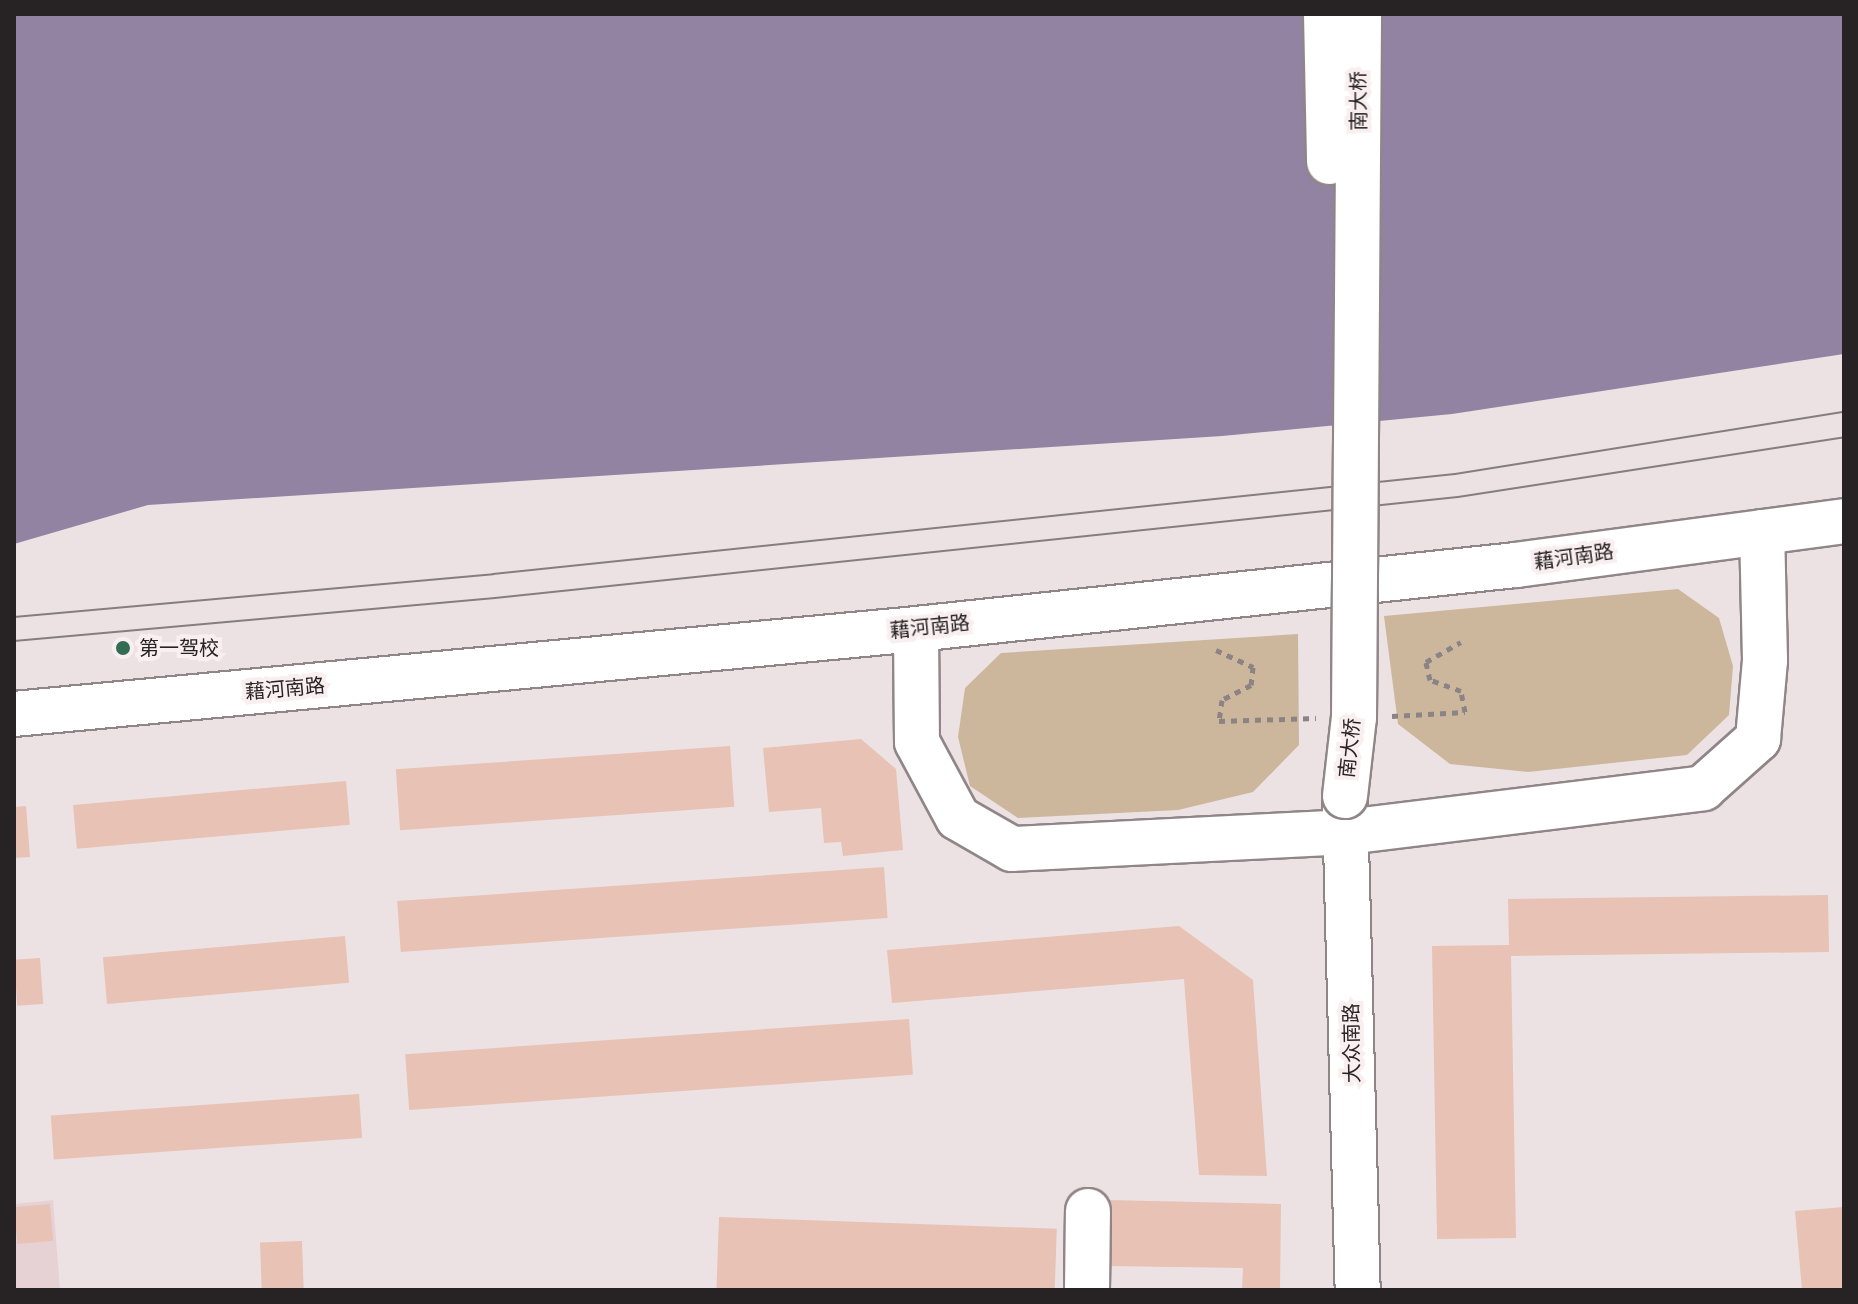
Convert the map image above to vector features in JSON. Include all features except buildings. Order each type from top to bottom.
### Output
[{"type":"main road","name":"南大桥","points":[[1326,14],[1347,717]]},
{"type":"main road","name":"南大桥","points":[[1346,814],[1359,14]]},
{"type":"main road","name":"藉河南路","points":[[14,714],[916,629],[1516,565],[1844,521]]},
{"type":"main road","points":[[916,629],[917,742],[958,818],[1012,849],[1346,814],[1703,788],[1758,739],[1765,660],[1762,532]]},
{"type":"main road","name":"大众南路","points":[[1346,814],[1358,1290]]},
{"type":"main road","points":[[1087,1290],[1088,1211]]},
{"type":"path","points":[[1216,650],[1253,667],[1251,685],[1222,700],[1219,721],[1347,717],[1465,712],[1461,691],[1430,680],[1426,662],[1461,642]]},
{"type":"shaded area","points":[[14,14],[1844,14],[1844,354],[1452,414],[1222,436],[148,505],[14,544]]},
{"type":"shaded area","points":[[1678,589],[1719,618],[1733,666],[1729,715],[1687,755],[1528,772],[1450,764],[1398,724],[1384,616]]},
{"type":"shaded area","points":[[1298,634],[1299,745],[1253,792],[1178,810],[1018,818],[970,786],[958,737],[965,688],[1001,653]]},
{"type":"shaded area","points":[[53,1200],[60,1290],[14,1290],[14,1204]]},
{"type":"tram line","points":[[14,617],[493,574],[1455,474],[1844,412]]},
{"type":"tram line","points":[[14,641],[495,598],[1458,497],[1844,437]]},
{"type":"place","name":"第一驾校","points":[[123,648]]}]
